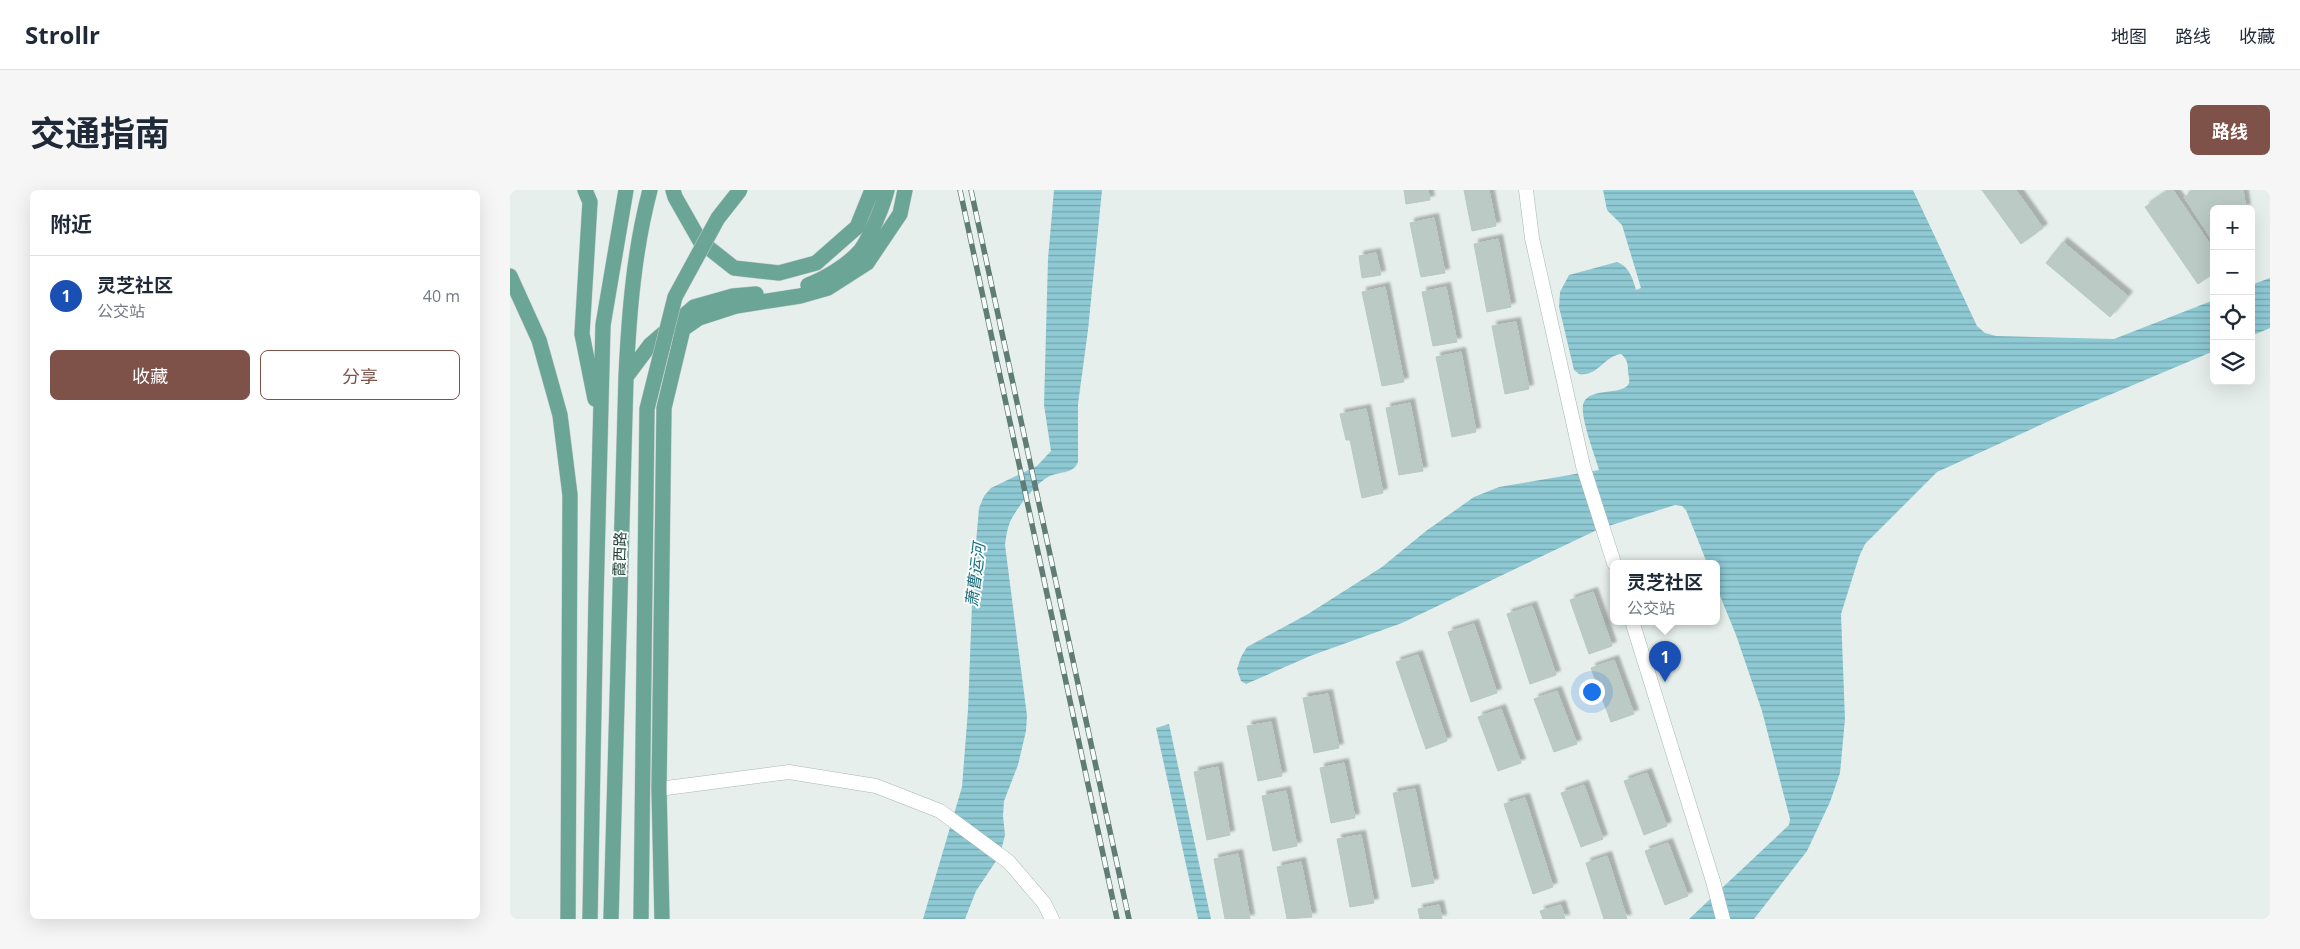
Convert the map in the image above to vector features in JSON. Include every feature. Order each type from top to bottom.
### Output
[{"type":"main road","points":[[585,190],[590,202],[582,334],[600,424]]},
{"type":"main road","name":"霞西路","points":[[590,919],[603,325],[626,190]]},
{"type":"main road","name":"霞西路","points":[[611,919],[629,320],[644,212],[650,190]]},
{"type":"main road","points":[[641,919],[647,408],[675,297],[718,218],[740,190]]},
{"type":"main road","points":[[674,193],[700,241],[734,268],[779,273],[816,263],[857,227],[872,190]]},
{"type":"main road","points":[[626,377],[650,345],[694,307],[733,296],[797,290],[824,279],[860,251],[883,206],[886,190]]},
{"type":"main road","points":[[662,919],[659,789],[664,408],[682,329],[699,318],[736,306],[800,296],[828,288],[867,263],[900,214],[905,190]]},
{"type":"main road","points":[[510,276],[539,340],[560,415],[570,495],[568,919]]},
{"type":"street","points":[[1526,190],[1532,238],[1583,466],[1613,560]]},
{"type":"street","points":[[1633,625],[1713,881],[1723,919]]},
{"type":"street","points":[[659,789],[789,772],[876,786],[940,811],[1009,862],[1044,903],[1052,919]]},
{"type":"water","name":"萧曹运河","points":[[1054,190],[1102,190],[1088,330],[1078,404],[1078,462],[1073,469],[1052,475],[1038,485],[1017,510],[1010,522],[1007,533],[1005,545],[1027,716],[1026,731],[1018,765],[1004,801],[1005,835],[1000,855],[976,891],[965,919],[923,919],[962,787],[968,710],[973,577],[979,508],[984,496],[991,488],[1037,466],[1051,451],[1044,405],[1048,259]]},
{"type":"water","points":[[1603,190],[1913,190],[1977,326],[1985,333],[1996,336],[2114,339],[2210,302],[2210,353],[2069,412],[1937,472],[1865,544],[1841,614],[1845,719],[1840,773],[1830,802],[1807,851],[1754,919],[1689,919],[1789,825],[1790,819],[1762,711],[1736,635],[1720,596],[1720,560],[1706,560],[1686,510],[1682,506],[1675,505],[1599,529],[1402,623],[1310,656],[1246,684],[1241,681],[1237,669],[1247,647],[1308,614],[1382,567],[1426,531],[1474,497],[1499,487],[1599,470],[1583,416],[1584,402],[1593,395],[1626,387],[1629,383],[1627,363],[1621,354],[1610,358],[1596,370],[1586,374],[1579,374],[1574,370],[1559,307],[1560,292],[1569,275],[1617,262],[1625,267],[1632,277],[1636,290],[1641,288],[1622,225],[1607,210]]},
{"type":"water","points":[[2270,278],[2270,328],[2255,334],[2255,295],[2255,284]]},
{"type":"water","points":[[1169,724],[1211,919],[1198,919],[1156,728]]},
{"type":"building","points":[[1404,190],[1428,190],[1430,200],[1406,204]]},
{"type":"building","points":[[1464,190],[1489,190],[1496,226],[1472,231]]},
{"type":"building","points":[[1982,190],[2016,190],[2043,228],[2021,244]]},
{"type":"building","points":[[2170,190],[2173,190],[2210,244],[2210,276],[2198,284],[2145,207]]},
{"type":"building","points":[[2195,190],[2243,190],[2245,205],[2210,205],[2210,237],[2184,197]]},
{"type":"building","points":[[1434,218],[1445,273],[1421,277],[1410,223]]},
{"type":"building","points":[[1498,239],[1511,307],[1487,312],[1474,244]]},
{"type":"building","points":[[2063,242],[2128,296],[2110,317],[2046,263]]},
{"type":"building","points":[[1376,253],[1381,275],[1362,278],[1359,256]]},
{"type":"building","points":[[1385,287],[1404,382],[1382,386],[1362,292]]},
{"type":"building","points":[[1446,287],[1457,342],[1433,346],[1422,292]]},
{"type":"building","points":[[1516,322],[1529,389],[1505,394],[1492,326]]},
{"type":"building","points":[[1461,352],[1476,432],[1452,437],[1436,357]]},
{"type":"building","points":[[1410,403],[1423,471],[1399,475],[1386,408]]},
{"type":"building","points":[[1366,409],[1383,493],[1362,498],[1350,440],[1346,440],[1340,414]]},
{"type":"building","points":[[1593,592],[1612,646],[1589,654],[1570,600]]},
{"type":"building","points":[[1532,606],[1556,675],[1530,684],[1507,614]]},
{"type":"building","points":[[1474,624],[1497,693],[1471,702],[1448,632]]},
{"type":"building","points":[[1418,655],[1447,741],[1426,749],[1396,662]]},
{"type":"building","points":[[1614,660],[1634,714],[1611,722],[1591,668]]},
{"type":"building","points":[[1557,691],[1577,744],[1554,752],[1534,699]]},
{"type":"building","points":[[1328,694],[1339,748],[1314,753],[1303,698]]},
{"type":"building","points":[[1501,709],[1521,763],[1498,771],[1478,717]]},
{"type":"building","points":[[1271,722],[1282,776],[1258,781],[1247,726]]},
{"type":"building","points":[[1344,763],[1355,818],[1331,823],[1320,768]]},
{"type":"building","points":[[1218,767],[1230,835],[1207,840],[1194,772]]},
{"type":"building","points":[[1647,773],[1667,826],[1644,835],[1624,781]]},
{"type":"building","points":[[1584,785],[1603,839],[1581,847],[1561,793]]},
{"type":"building","points":[[1415,789],[1434,883],[1412,887],[1393,793]]},
{"type":"building","points":[[1286,791],[1297,846],[1273,851],[1262,796]]},
{"type":"building","points":[[1525,798],[1553,887],[1533,894],[1504,804]]},
{"type":"building","points":[[1361,835],[1374,903],[1350,907],[1337,839]]},
{"type":"building","points":[[1668,843],[1688,896],[1665,905],[1645,851]]},
{"type":"building","points":[[1238,854],[1250,919],[1225,919],[1214,859]]},
{"type":"building","points":[[1607,856],[1627,919],[1604,919],[1586,863]]},
{"type":"building","points":[[1301,862],[1312,917],[1287,919],[1277,867]]},
{"type":"building","points":[[1439,905],[1442,919],[1420,919],[1418,909]]},
{"type":"building","points":[[1561,905],[1565,919],[1543,919],[1540,911]]},
{"type":"railway","points":[[960,190],[1117,919]]},
{"type":"railway","points":[[971,190],[1129,919]]},
{"type":"place","name":"灵芝社区","points":[[1665,682]]}]
